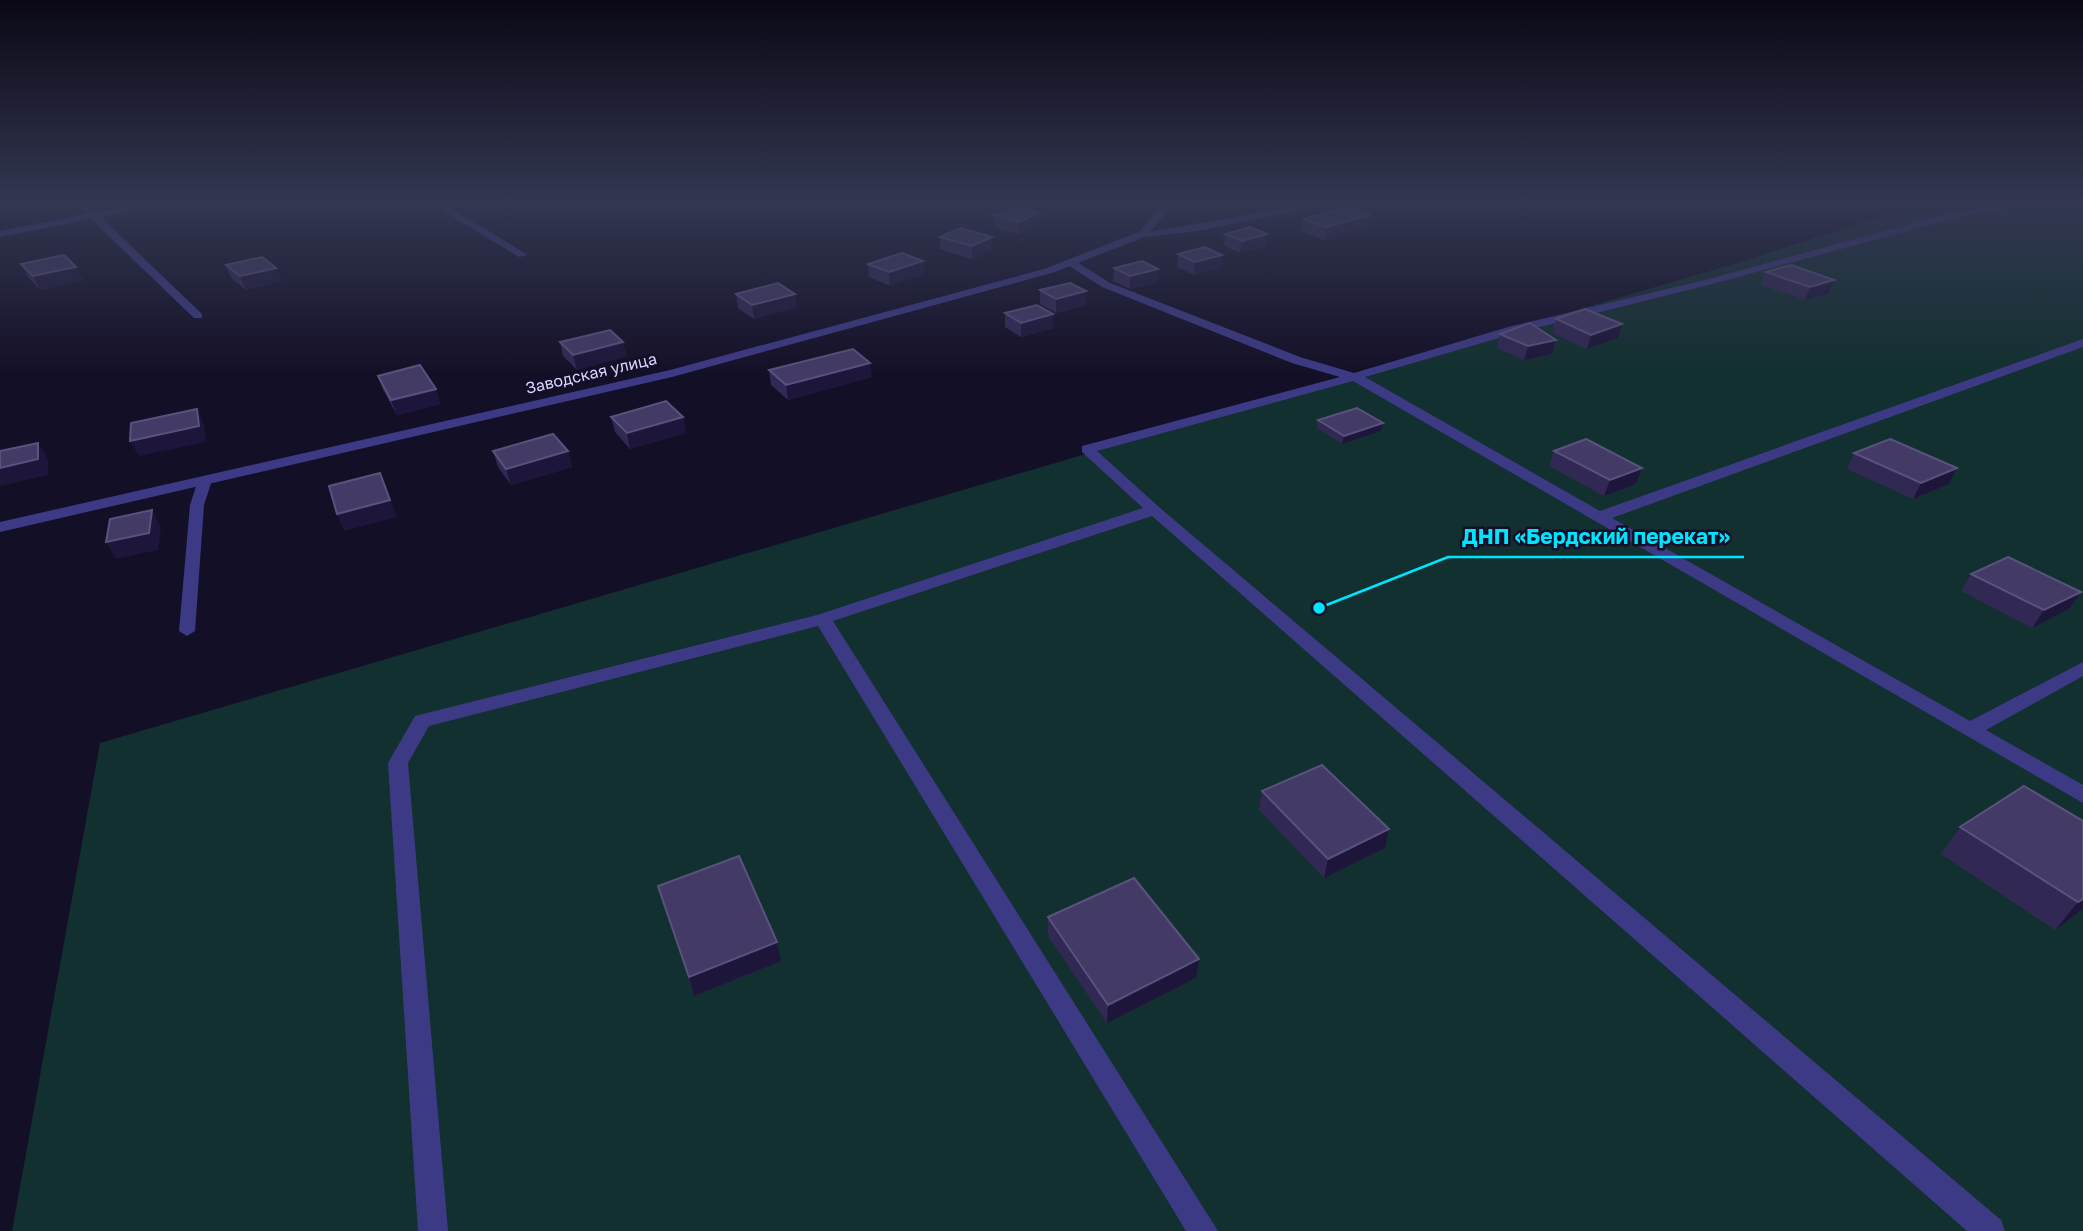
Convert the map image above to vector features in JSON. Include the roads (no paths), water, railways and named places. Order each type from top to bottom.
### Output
[{"type":"street","points":[[139,260],[198,316]]},
{"type":"street","name":"Заводская улица","points":[[0,527],[672,373],[1048,271],[1074,260]]},
{"type":"street","points":[[1787,260],[1512,330],[1355,377],[1087,449],[1154,510],[1990,1231]]},
{"type":"street","points":[[1070,262],[1106,285],[1296,360],[1355,377],[2083,795]]},
{"type":"street","points":[[1599,517],[2083,343]]},
{"type":"street","points":[[433,1231],[398,764],[422,721],[823,619],[1154,510]]},
{"type":"street","points":[[823,619],[1203,1231]]},
{"type":"street","points":[[1970,730],[2083,668]]},
{"type":"lane","points":[[187,631],[197,505],[205,480]]},
{"type":"place","name":"ДНП «Бердский перекат»","points":[[1319,608]]}]
